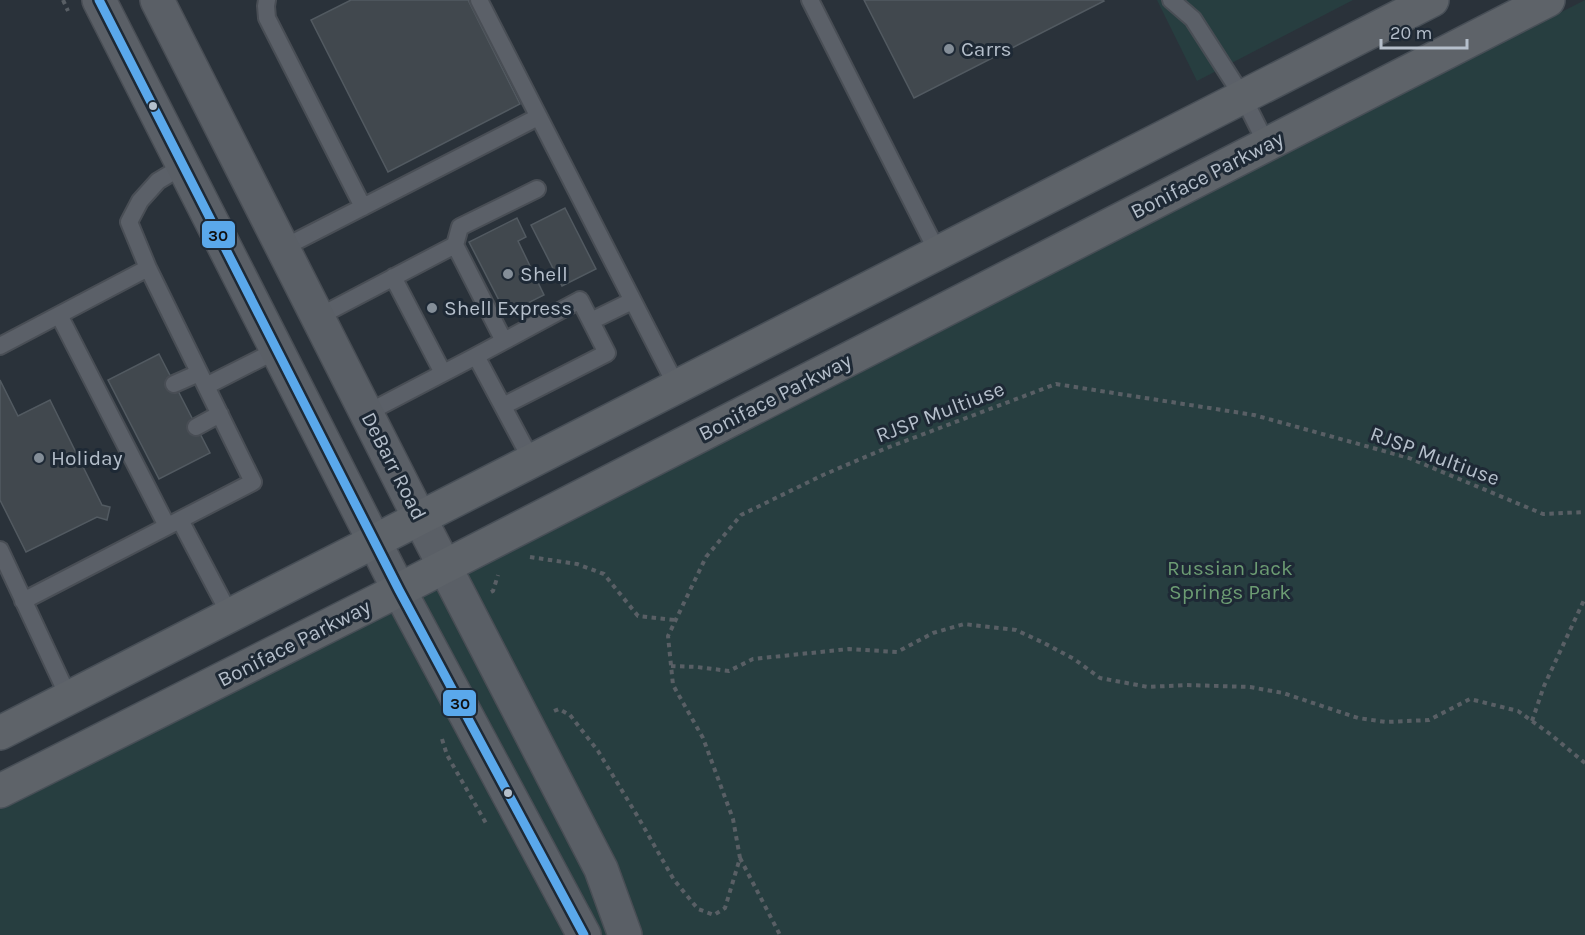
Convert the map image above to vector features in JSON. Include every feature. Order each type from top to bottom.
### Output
[{"type":"main road","name":"DeBarr Road","points":[[157,0],[420,519],[601,869],[625,935]]},
{"type":"main road","points":[[0,733],[1432,0]]},
{"type":"main road","name":"Boniface Parkway","points":[[0,791],[446,566],[1548,0]]},
{"type":"main road","points":[[104,2],[183,166],[399,590],[584,935]]},
{"type":"lane","points":[[267,0],[267,18],[363,207]]},
{"type":"lane","points":[[478,0],[677,387]]},
{"type":"lane","points":[[810,0],[938,253]]},
{"type":"lane","points":[[1171,0],[1193,19],[1243,97],[1267,145]]},
{"type":"lane","points":[[283,248],[538,117]]},
{"type":"lane","points":[[23,601],[253,482],[148,267],[129,222],[140,201],[158,181],[183,166]]},
{"type":"lane","points":[[504,341],[455,245],[460,227],[537,189]]},
{"type":"lane","points":[[318,317],[455,245]]},
{"type":"lane","points":[[0,346],[148,267]]},
{"type":"lane","points":[[393,277],[443,373]]},
{"type":"lane","points":[[367,413],[580,300],[607,353],[502,406]]},
{"type":"lane","points":[[591,321],[632,301]]},
{"type":"lane","points":[[59,315],[117,414],[173,523],[230,615]]},
{"type":"lane","points":[[174,384],[203,379],[277,350]]},
{"type":"lane","points":[[476,356],[532,461]]},
{"type":"lane","points":[[196,427],[220,414]]},
{"type":"lane","points":[[0,550],[69,698]]},
{"type":"path","name":"RJSP Multiuse","points":[[548,713],[559,709],[570,715],[598,751],[674,880],[698,909],[714,915],[725,908],[740,858],[734,819],[703,738],[672,686],[668,636],[706,557],[741,515],[823,475],[884,449],[1056,384],[1254,415],[1409,458],[1543,514],[1585,512]]},
{"type":"path","points":[[523,556],[577,564],[604,574],[639,615],[675,620]]},
{"type":"path","points":[[493,591],[499,573]]},
{"type":"path","points":[[1532,721],[1544,686],[1585,598]]},
{"type":"path","points":[[671,666],[729,671],[753,659],[849,649],[897,652],[933,633],[964,624],[1016,630],[1074,659],[1100,678],[1148,687],[1186,685],[1250,687],[1283,693],[1358,718],[1386,722],[1429,720],[1470,699],[1518,711],[1585,763]]},
{"type":"path","points":[[740,858],[780,935]]},
{"type":"green space","points":[[1157,0],[1353,0],[1197,81]]},
{"type":"green space","name":"Russian Jack Springs Park","points":[[1585,0],[1585,935],[0,935],[0,807]]},
{"type":"building","points":[[351,0],[468,0],[520,104],[388,172],[311,20]]},
{"type":"building","name":"Carrs","points":[[864,0],[1103,0],[1104,1],[914,98]]},
{"type":"building","points":[[565,208],[596,269],[562,286],[531,225]]},
{"type":"building","points":[[517,218],[526,237],[518,241],[544,295],[506,314],[469,242]]},
{"type":"building","name":"Holiday","points":[[159,354],[210,453],[159,479],[108,380]]},
{"type":"building","name":"Holiday","points":[[0,380],[18,416],[50,400],[102,505],[110,507],[107,520],[97,517],[26,552],[0,500]]},
{"type":"transit line","name":"30","points":[[99,0],[399,590],[584,935]]},
{"type":"place","name":"Carrs","points":[[949,49]]},
{"type":"place","name":"Shell","points":[[508,274]]},
{"type":"place","name":"Shell Express","points":[[432,308]]},
{"type":"place","name":"Holiday","points":[[39,458]]}]
